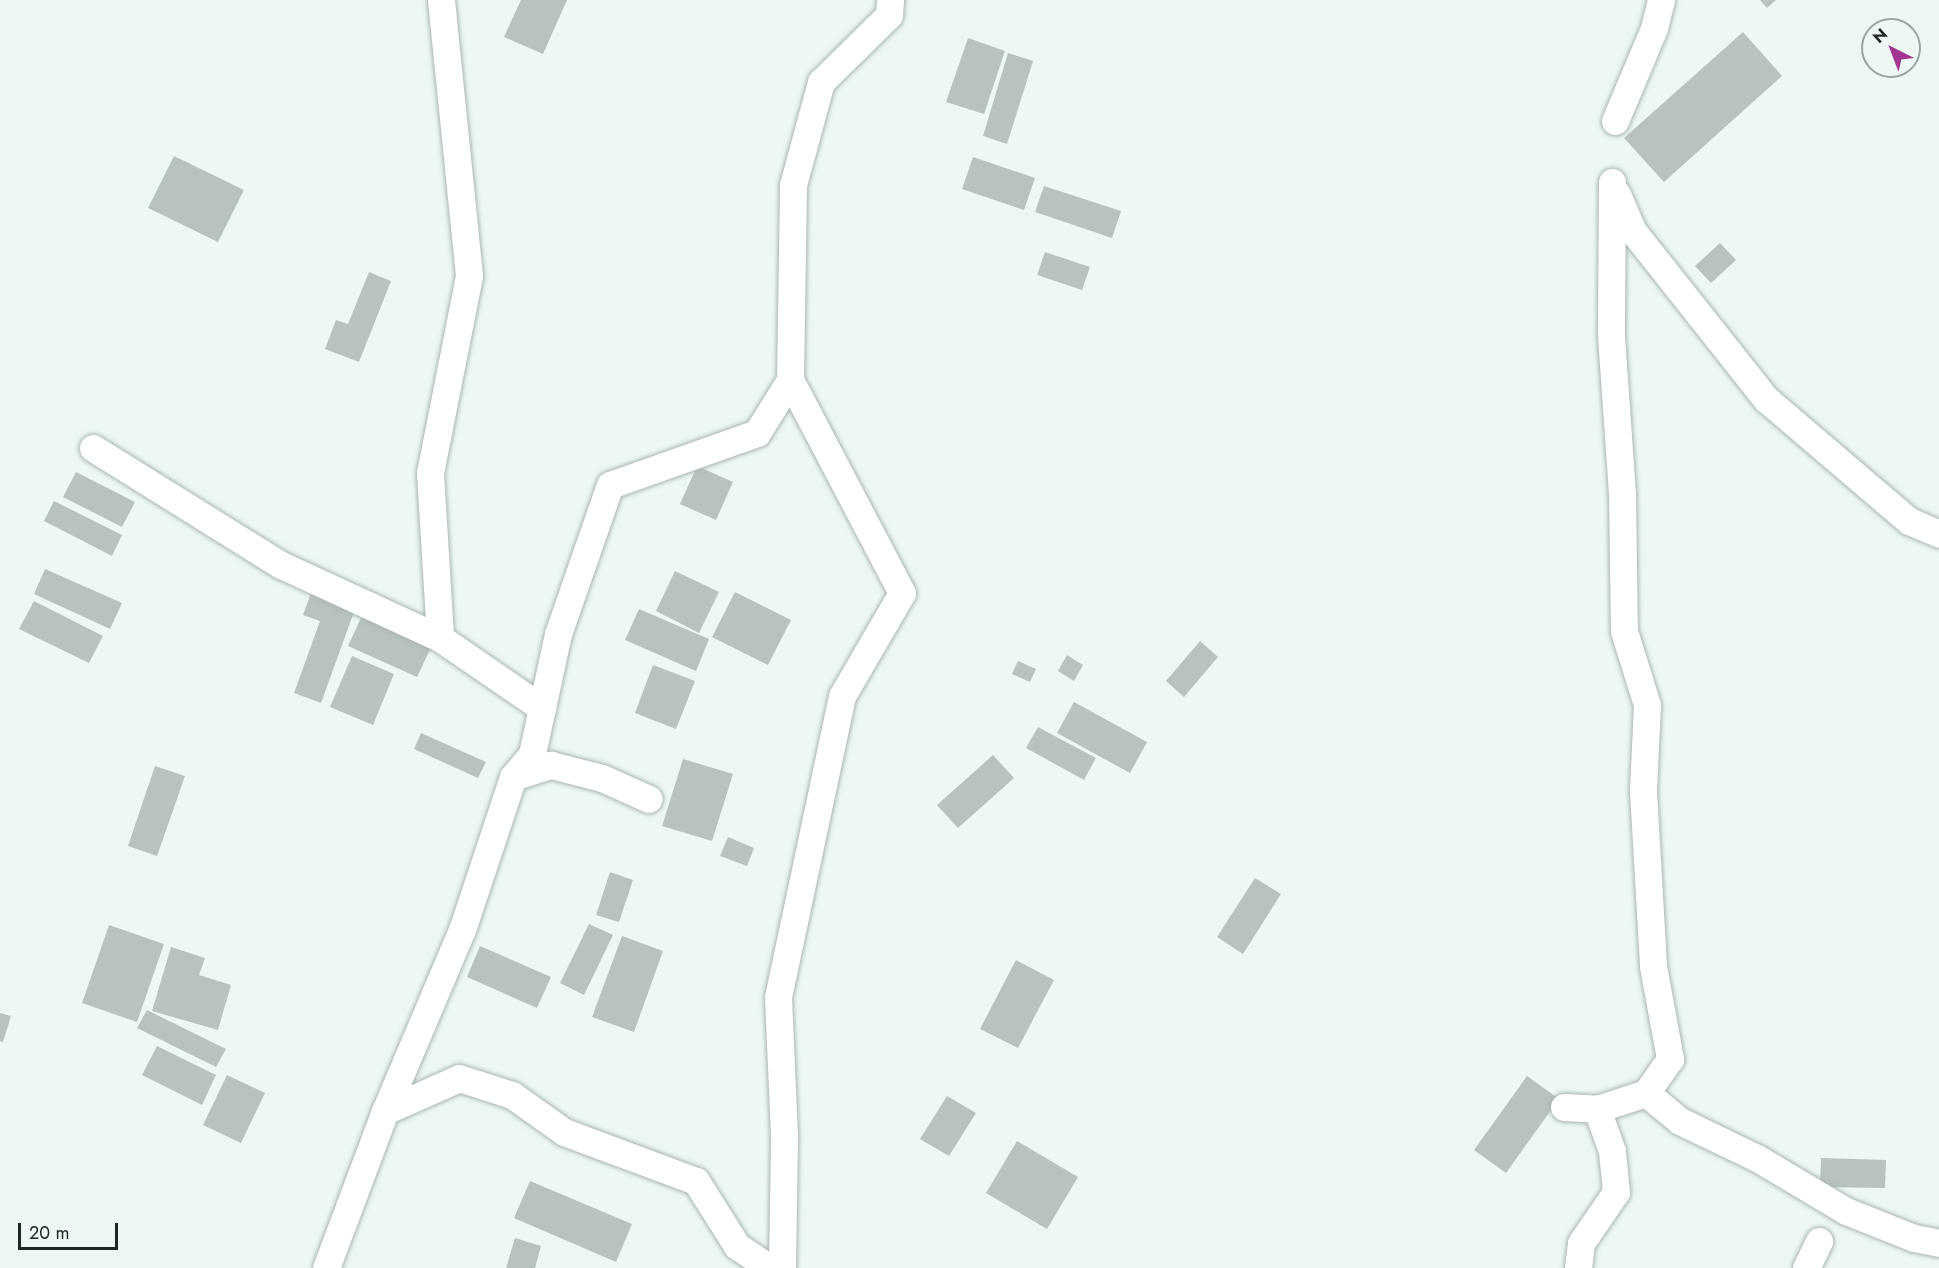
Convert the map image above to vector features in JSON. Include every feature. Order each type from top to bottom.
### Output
[{"type":"street","points":[[440,638],[430,473],[469,276],[441,0]]},
{"type":"street","points":[[782,1268],[784,1135],[778,997],[842,696],[902,593],[790,380],[793,185],[821,82],[889,15],[890,0]]},
{"type":"street","points":[[1615,122],[1654,28],[1661,0]]},
{"type":"street","points":[[1564,1107],[1597,1109],[1646,1093],[1670,1059],[1653,966],[1642,791],[1647,705],[1624,631],[1622,493],[1611,336],[1612,182],[1632,230],[1766,399],[1909,521],[1939,534]]},
{"type":"street","points":[[326,1268],[385,1111],[462,930],[513,777],[532,754],[558,634],[610,485],[757,433],[790,380]]},
{"type":"street","points":[[93,448],[281,565],[440,638],[542,708]]},
{"type":"street","points":[[513,777],[551,765],[602,778],[649,799]]},
{"type":"street","points":[[385,1111],[459,1078],[512,1095],[564,1132],[696,1181],[737,1246],[770,1268]]},
{"type":"street","points":[[1646,1093],[1680,1121],[1757,1158],[1846,1211],[1914,1238],[1939,1244]]},
{"type":"street","points":[[1578,1268],[1581,1243],[1616,1192],[1612,1151],[1597,1109]]},
{"type":"street","points":[[1806,1268],[1819,1241]]},
{"type":"building","points":[[521,0],[567,0],[543,54],[504,37]]},
{"type":"building","points":[[1760,0],[1776,0],[1767,8]]},
{"type":"building","points":[[1743,32],[1782,76],[1664,182],[1624,138]]},
{"type":"building","points":[[968,38],[1005,51],[984,114],[946,102]]},
{"type":"building","points":[[1008,53],[1033,61],[1007,144],[983,136]]},
{"type":"building","points":[[174,156],[244,190],[218,242],[148,208]]},
{"type":"building","points":[[973,157],[1035,178],[1024,210],[962,189]]},
{"type":"building","points":[[1044,186],[1121,211],[1112,238],[1035,212]]},
{"type":"building","points":[[1720,243],[1736,260],[1711,283],[1695,266]]},
{"type":"building","points":[[1045,252],[1090,267],[1082,290],[1037,275]]},
{"type":"building","points":[[369,272],[391,281],[359,362],[325,349],[336,320],[348,324]]},
{"type":"building","points":[[697,466],[733,482],[716,520],[680,504]]},
{"type":"building","points":[[76,472],[135,502],[122,527],[63,497]]},
{"type":"building","points":[[54,501],[122,535],[112,556],[44,521]]},
{"type":"building","points":[[45,569],[122,603],[110,629],[34,594]]},
{"type":"building","points":[[675,571],[719,592],[699,633],[656,611]]},
{"type":"building","points":[[314,585],[358,601],[321,703],[294,693],[320,621],[303,615]]},
{"type":"building","points":[[735,592],[791,620],[768,665],[712,637]]},
{"type":"building","points":[[34,601],[103,636],[89,663],[19,629]]},
{"type":"building","points":[[365,609],[434,641],[417,677],[348,646]]},
{"type":"building","points":[[639,609],[709,639],[696,671],[625,640]]},
{"type":"building","points":[[1200,641],[1218,657],[1184,697],[1166,681]]},
{"type":"building","points":[[1067,655],[1083,665],[1074,681],[1058,671]]},
{"type":"building","points":[[352,656],[394,674],[373,725],[330,707]]},
{"type":"building","points":[[1018,661],[1036,669],[1030,682],[1012,674]]},
{"type":"building","points":[[653,665],[695,681],[676,729],[635,713]]},
{"type":"building","points":[[1074,702],[1147,742],[1130,773],[1057,733]]},
{"type":"building","points":[[1038,727],[1096,758],[1084,780],[1026,748]]},
{"type":"building","points":[[421,733],[486,762],[478,778],[414,749]]},
{"type":"building","points":[[993,755],[1014,778],[958,828],[937,805]]},
{"type":"building","points":[[683,759],[733,774],[712,841],[662,826]]},
{"type":"building","points":[[155,766],[185,776],[157,856],[128,846]]},
{"type":"building","points":[[728,837],[754,848],[747,866],[720,856]]},
{"type":"building","points":[[610,872],[633,880],[619,922],[596,915]]},
{"type":"building","points":[[1255,878],[1281,894],[1243,954],[1217,937]]},
{"type":"building","points":[[589,924],[613,935],[584,995],[560,983]]},
{"type":"building","points":[[109,925],[164,944],[137,1022],[82,1003]]},
{"type":"building","points":[[622,936],[663,951],[634,1032],[592,1017]]},
{"type":"building","points":[[480,946],[551,977],[537,1008],[467,977]]},
{"type":"building","points":[[171,947],[205,958],[199,975],[231,985],[218,1030],[152,1011]]},
{"type":"building","points":[[1016,960],[1054,980],[1018,1048],[980,1029]]},
{"type":"building","points":[[147,1010],[226,1049],[216,1067],[137,1028]]},
{"type":"building","points":[[0,1013],[11,1016],[3,1042],[0,1041]]},
{"type":"building","points":[[157,1046],[216,1075],[202,1105],[142,1075]]},
{"type":"building","points":[[227,1075],[265,1093],[241,1143],[203,1125]]},
{"type":"building","points":[[1527,1076],[1559,1099],[1506,1173],[1474,1150]]},
{"type":"building","points":[[947,1096],[976,1113],[949,1156],[920,1139]]},
{"type":"building","points":[[1017,1141],[1078,1177],[1047,1229],[986,1193]]},
{"type":"building","points":[[1821,1158],[1886,1160],[1885,1188],[1820,1187]]},
{"type":"building","points":[[530,1181],[632,1224],[616,1262],[514,1218]]},
{"type":"building","points":[[515,1238],[541,1246],[535,1268],[506,1268]]}]
